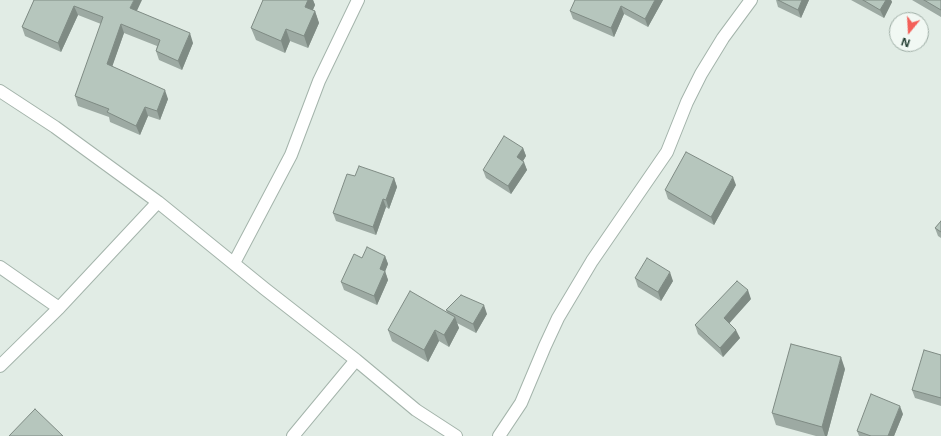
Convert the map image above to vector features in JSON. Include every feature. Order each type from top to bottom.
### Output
[{"type":"street","points":[[234,263],[291,155],[319,82],[358,0]]},
{"type":"street","points":[[499,436],[521,403],[558,318],[592,261],[667,152],[687,102],[701,74],[723,38],[751,0]]},
{"type":"street","points":[[0,91],[55,127],[158,202],[265,289],[356,360],[416,410],[456,436]]},
{"type":"street","points":[[0,366],[59,308],[158,202]]},
{"type":"street","points":[[0,267],[59,308]]},
{"type":"street","points":[[293,436],[356,360]]},
{"type":"building","points":[[34,0],[134,0],[130,8],[190,33],[178,61],[156,51],[160,40],[121,24],[107,64],[165,90],[157,111],[145,107],[136,126],[107,112],[109,109],[75,96],[103,17],[74,6],[58,43],[22,27]]},
{"type":"building","points":[[263,0],[308,0],[305,7],[315,11],[304,36],[286,29],[281,41],[251,28]]},
{"type":"building","points":[[575,0],[655,0],[645,19],[621,6],[611,28],[570,11]]},
{"type":"building","points":[[778,0],[802,0],[798,10]]},
{"type":"building","points":[[863,0],[886,0],[880,10]]},
{"type":"building","points":[[924,0],[941,0],[941,10]]},
{"type":"building","points":[[504,136],[523,148],[517,157],[524,162],[508,186],[483,170]]},
{"type":"building","points":[[686,152],[733,177],[711,217],[665,190]]},
{"type":"building","points":[[359,166],[394,178],[386,200],[383,199],[373,227],[333,213],[347,174],[355,176]]},
{"type":"building","points":[[941,221],[941,232],[935,228]]},
{"type":"building","points":[[367,247],[385,256],[380,269],[385,271],[374,296],[341,282],[354,254],[362,258]]},
{"type":"building","points":[[647,258],[670,272],[658,292],[635,278]]},
{"type":"building","points":[[737,281],[748,290],[724,318],[736,330],[720,348],[695,325]]},
{"type":"building","points":[[410,291],[455,317],[444,335],[435,330],[424,350],[388,330]]},
{"type":"building","points":[[461,295],[484,305],[473,324],[446,310]]},
{"type":"building","points":[[791,344],[841,357],[822,427],[772,413]]},
{"type":"building","points":[[924,350],[941,355],[941,398],[912,390]]},
{"type":"building","points":[[871,394],[900,406],[888,436],[871,436],[857,431]]},
{"type":"building","points":[[35,409],[63,436],[9,436]]}]
